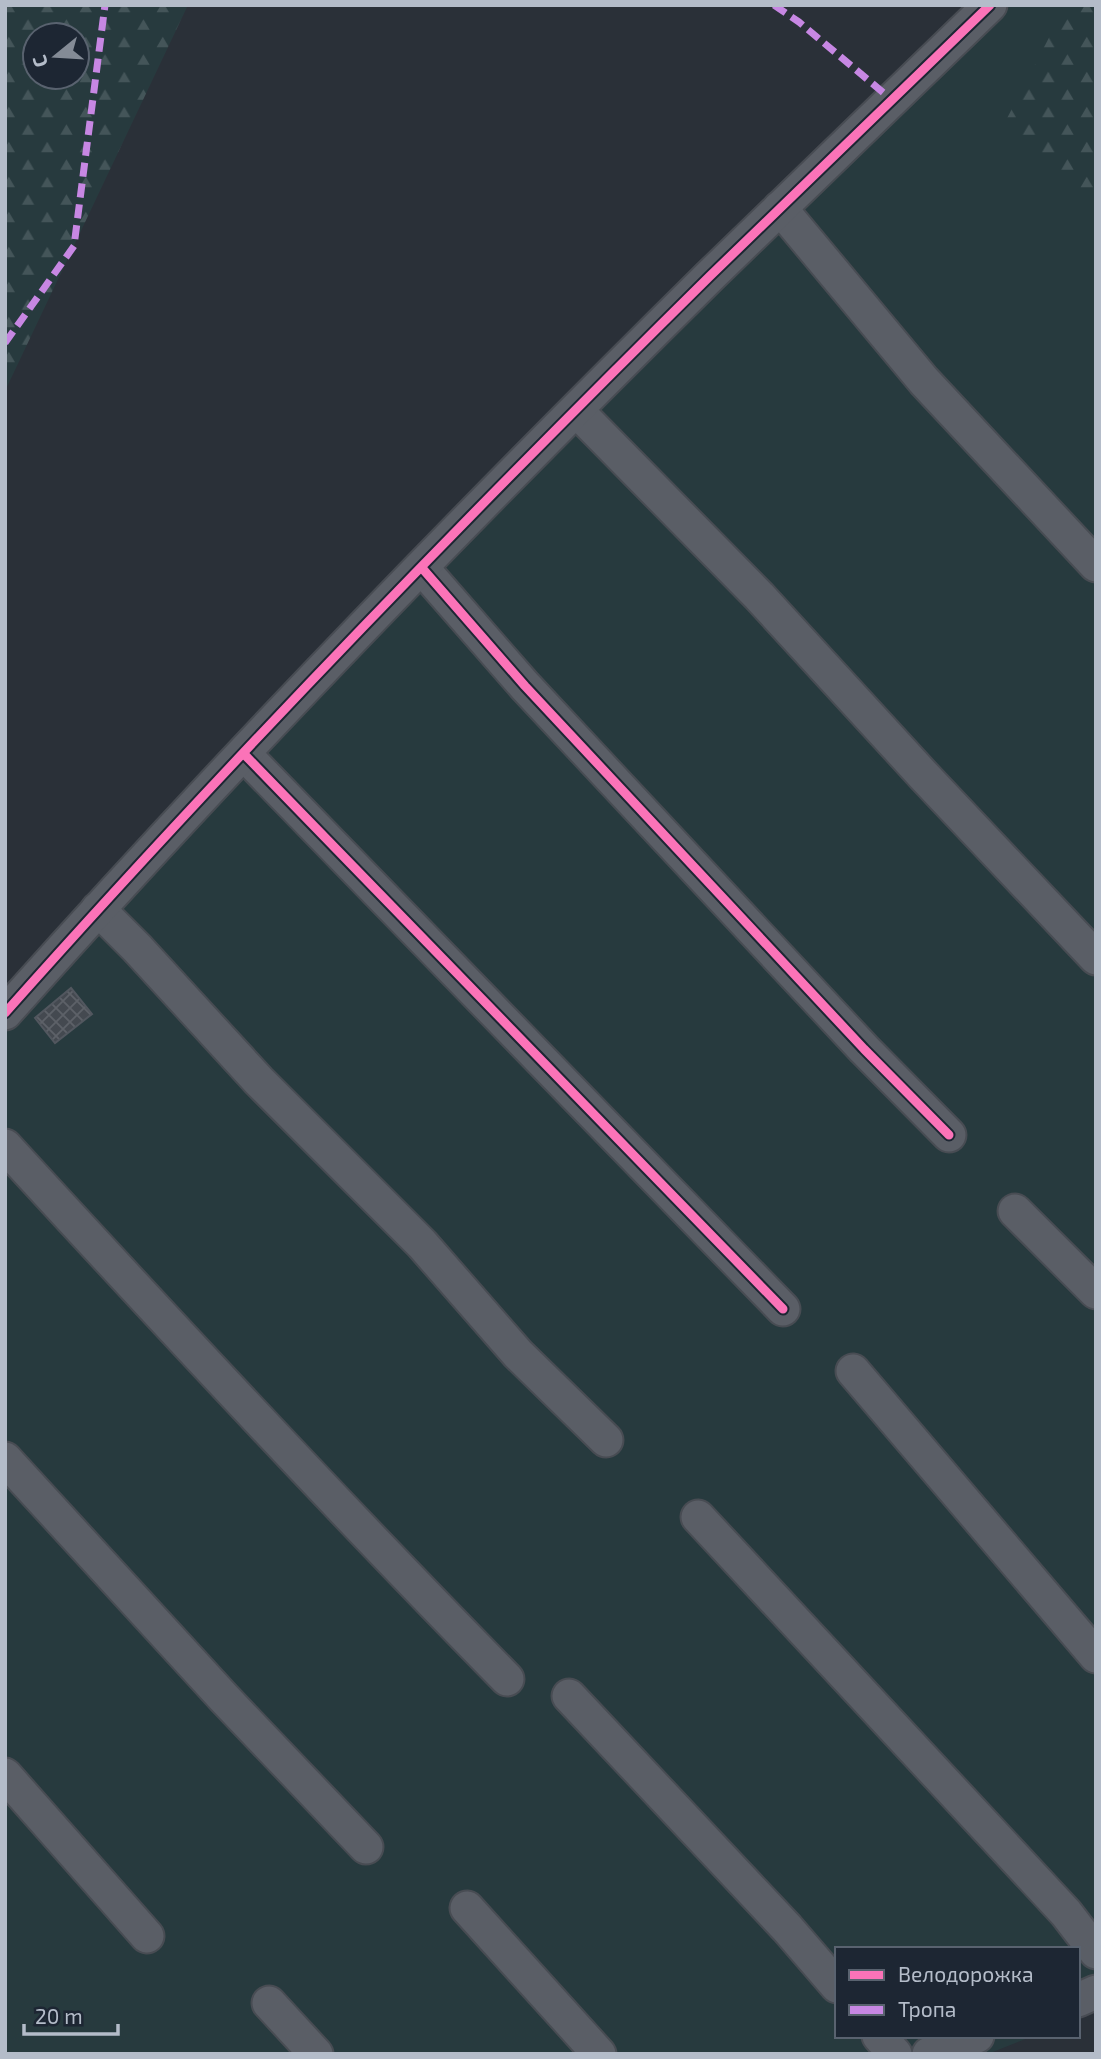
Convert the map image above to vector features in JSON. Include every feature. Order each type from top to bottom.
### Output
[{"type":"street","points":[[5,1013],[98,909],[244,754],[576,410],[990,5]]},
{"type":"street","points":[[780,208],[924,381],[1096,565]]},
{"type":"street","points":[[576,410],[759,596],[1096,958]]},
{"type":"street","points":[[422,568],[525,686],[864,1049],[949,1135]]},
{"type":"street","points":[[244,754],[783,1309]]},
{"type":"street","points":[[98,909],[260,1081],[422,1244],[518,1354],[606,1440]]},
{"type":"street","points":[[5,1146],[198,1357],[402,1573],[507,1679]]},
{"type":"street","points":[[1015,1211],[1096,1292]]},
{"type":"street","points":[[853,1371],[1096,1656]]},
{"type":"street","points":[[5,1459],[215,1688],[366,1847]]},
{"type":"street","points":[[698,1517],[1066,1913],[1096,1952]]},
{"type":"street","points":[[569,1696],[787,1928],[835,1984]]},
{"type":"street","points":[[5,1775],[147,1937]]},
{"type":"street","points":[[467,1908],[599,2054]]},
{"type":"street","points":[[1080,1999],[1096,1992]]},
{"type":"street","points":[[269,2003],[316,2054]]},
{"type":"street","points":[[882,2038],[895,2054]]},
{"type":"street","points":[[929,2054],[972,2038]]},
{"type":"green space","points":[[5,5],[188,5],[5,391]]},
{"type":"green space","points":[[967,5],[1096,5],[1096,2012],[1080,2017],[1080,1947],[835,1947],[835,2038],[1028,2038],[988,2054],[5,2054],[5,991]]},
{"type":"green space","points":[[1066,5],[1096,5],[1096,210],[1003,126]]},
{"type":"building","points":[[71,988],[92,1014],[55,1043],[35,1018]]},
{"type":"marked path","points":[[5,343],[74,246],[105,5]]},
{"type":"marked path","points":[[774,5],[799,22],[892,100]]},
{"type":"cycle path","points":[[5,1013],[176,824],[440,547],[710,276],[990,5]]},
{"type":"cycle path","points":[[422,568],[525,686],[864,1049],[949,1135]]},
{"type":"cycle path","points":[[244,754],[783,1309]]}]
